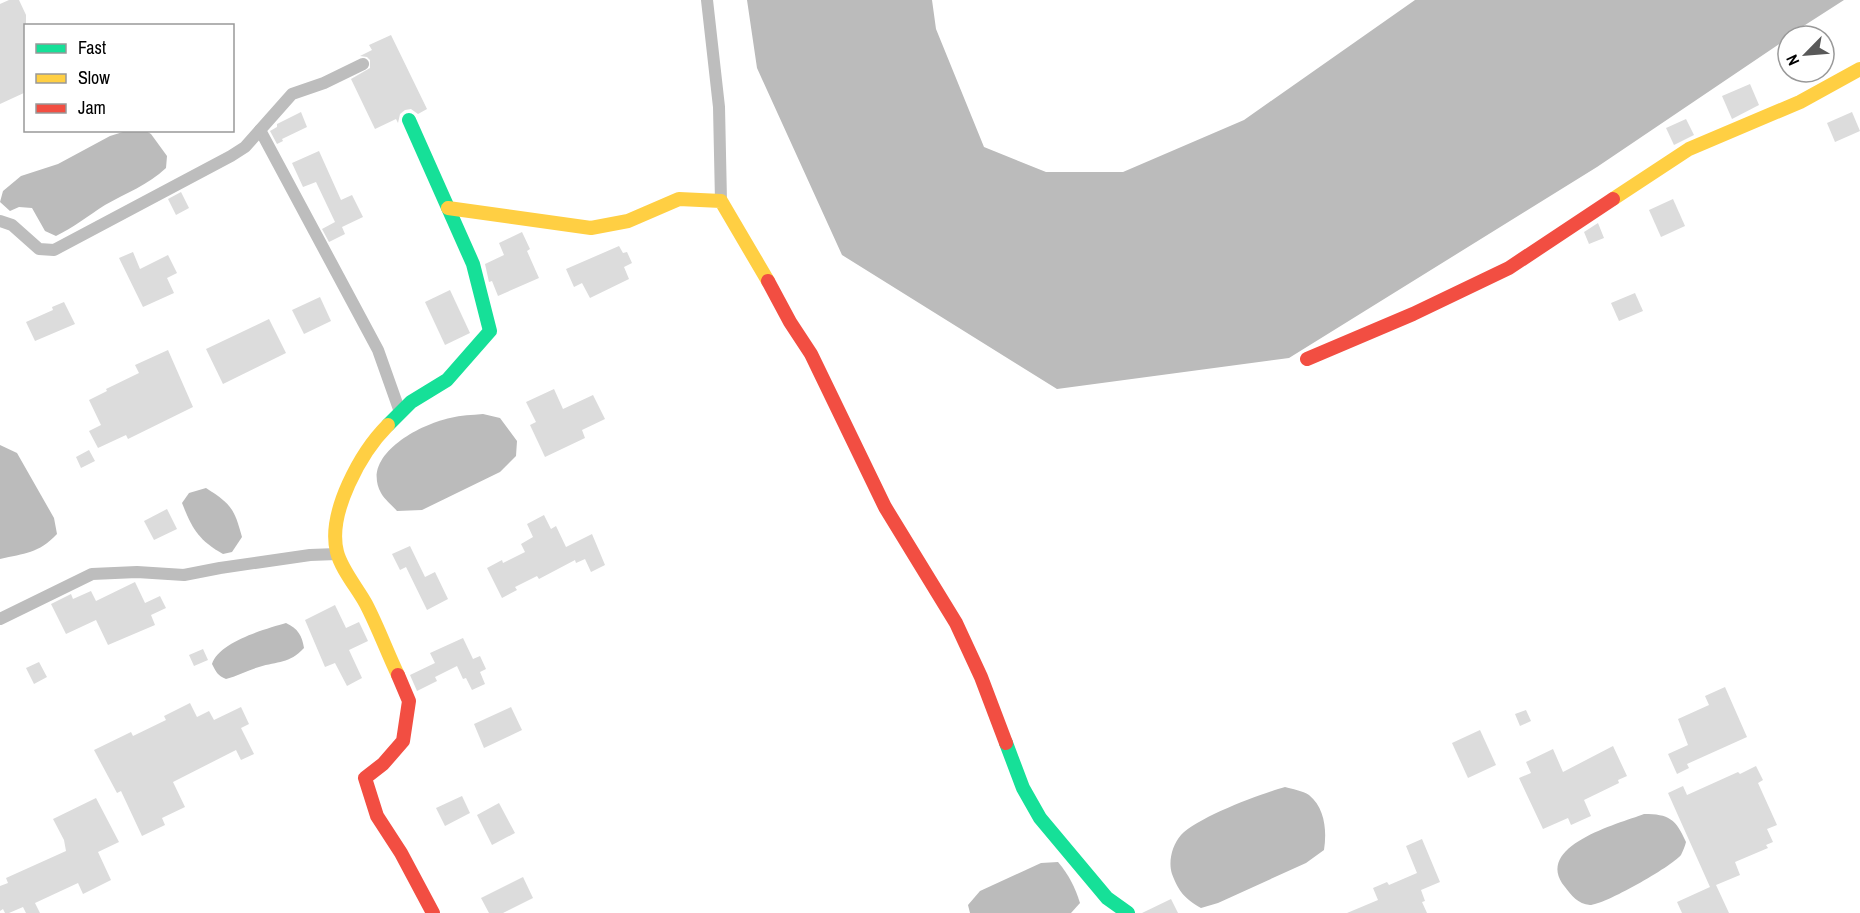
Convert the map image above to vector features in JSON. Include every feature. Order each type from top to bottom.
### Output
[{"type":"street","points":[[707,0],[719,106],[722,201],[790,322],[811,354],[885,507],[956,623],[981,677],[1023,788],[1040,818],[1107,898],[1128,913]]},
{"type":"street","points":[[0,220],[12,225],[39,249],[54,250],[245,147],[292,94],[324,83],[363,64]]},
{"type":"street","points":[[1307,359],[1413,314],[1509,268],[1689,149],[1800,102],[1860,69]]},
{"type":"street","points":[[409,120],[473,264],[490,331],[447,380],[411,402],[381,432],[359,463],[349,482],[335,533],[338,554],[366,604],[409,701],[403,741],[383,764],[365,778],[377,816],[401,853],[433,913]]},
{"type":"street","points":[[260,130],[378,350],[400,412]]},
{"type":"street","points":[[448,208],[591,228],[628,220],[678,199],[722,201]]},
{"type":"street","points":[[0,619],[92,574],[137,572],[184,575],[220,568],[338,554]]},
{"type":"shaded area","points":[[747,0],[932,0],[936,29],[984,147],[1046,172],[1123,172],[1244,120],[1415,0],[1844,0],[1807,24],[1776,24],[1776,46],[1597,167],[1289,358],[1057,389],[842,255],[757,68]]},
{"type":"shaded area","points":[[123,132],[148,132],[167,156],[166,168],[144,184],[56,236],[45,231],[32,208],[19,207],[10,211],[0,202],[3,191],[21,176],[58,164],[110,136]]},
{"type":"shaded area","points":[[483,414],[500,418],[517,441],[516,456],[500,472],[422,510],[397,511],[384,498],[377,479],[379,466],[386,454],[397,444],[410,434],[438,421]]},
{"type":"shaded area","points":[[0,445],[17,453],[54,518],[57,534],[44,546],[24,554],[0,559]]},
{"type":"shaded area","points":[[206,488],[226,503],[237,519],[242,537],[232,552],[223,554],[207,544],[189,520],[182,503],[189,493]]},
{"type":"shaded area","points":[[286,623],[301,636],[304,648],[299,653],[283,661],[226,679],[216,671],[212,664],[216,656],[224,649],[244,638]]},
{"type":"shaded area","points":[[1285,787],[1309,795],[1319,806],[1325,828],[1324,850],[1306,863],[1218,903],[1201,908],[1186,898],[1177,885],[1171,869],[1173,849],[1181,835],[1215,814]]},
{"type":"shaded area","points":[[1644,814],[1660,815],[1675,823],[1686,842],[1681,855],[1652,876],[1609,899],[1590,905],[1575,899],[1565,887],[1558,873],[1560,860],[1582,839]]},
{"type":"shaded area","points":[[1058,862],[1071,881],[1080,903],[1071,913],[970,913],[968,905],[980,891],[1041,863]]},
{"type":"building","points":[[9,0],[19,0],[26,15],[26,24],[24,24],[24,93],[0,104],[0,4]]},
{"type":"building","points":[[391,35],[427,109],[418,114],[411,109],[405,110],[400,114],[398,123],[396,119],[375,129],[351,79],[370,68],[370,60],[360,56],[372,50],[369,45]]},
{"type":"building","points":[[1750,84],[1759,105],[1732,119],[1722,96]]},
{"type":"building","points":[[301,112],[307,127],[282,139],[283,141],[277,144],[270,131],[277,127],[277,124]]},
{"type":"building","points":[[1852,112],[1860,131],[1835,142],[1827,123]]},
{"type":"building","points":[[1686,119],[1694,135],[1674,145],[1666,128]]},
{"type":"building","points":[[319,151],[341,200],[352,195],[363,217],[342,227],[345,234],[329,242],[322,229],[335,222],[316,182],[303,187],[292,163]]},
{"type":"building","points":[[181,192],[189,208],[176,215],[168,199]]},
{"type":"building","points":[[1673,199],[1685,226],[1661,237],[1649,210]]},
{"type":"building","points":[[1598,223],[1604,238],[1589,244],[1584,232]]},
{"type":"building","points":[[522,232],[530,249],[527,251],[539,278],[498,296],[492,281],[489,282],[485,264],[504,255],[499,243]]},
{"type":"building","points":[[619,246],[623,253],[627,252],[632,263],[624,267],[629,279],[590,298],[582,283],[574,287],[566,269]]},
{"type":"building","points":[[133,252],[140,269],[168,255],[177,273],[167,278],[174,293],[143,307],[119,258]]},
{"type":"building","points":[[450,290],[470,333],[445,345],[425,302]]},
{"type":"building","points":[[1635,293],[1643,311],[1619,321],[1611,303]]},
{"type":"building","points":[[320,297],[331,321],[304,334],[292,310]]},
{"type":"building","points":[[64,302],[75,324],[35,341],[26,322],[53,310],[52,307]]},
{"type":"building","points":[[269,319],[286,353],[223,384],[206,349]]},
{"type":"building","points":[[168,350],[193,407],[128,439],[126,435],[98,448],[89,431],[101,425],[89,400],[139,373],[135,365]]},
{"type":"building","points":[[554,389],[563,409],[593,395],[605,419],[582,430],[585,438],[545,457],[530,425],[536,422],[526,402]]},
{"type":"building","points":[[89,450],[95,461],[81,468],[76,457]]},
{"type":"building","points":[[167,509],[177,529],[154,540],[144,521]]},
{"type":"building","points":[[544,515],[551,529],[556,526],[566,547],[592,534],[605,565],[591,572],[585,559],[576,563],[575,560],[539,579],[537,576],[515,587],[517,590],[502,598],[487,568],[525,552],[521,544],[533,537],[527,524]]},
{"type":"building","points":[[410,546],[425,577],[435,572],[448,599],[427,610],[406,567],[400,570],[392,554]]},
{"type":"building","points":[[135,582],[145,603],[160,596],[166,608],[151,615],[155,625],[108,645],[96,620],[66,634],[51,604],[71,594],[73,599],[91,591],[96,601]]},
{"type":"building","points":[[335,605],[346,628],[359,622],[368,641],[349,650],[362,678],[347,686],[335,663],[325,667],[305,620]]},
{"type":"building","points":[[463,638],[473,659],[480,656],[486,669],[480,672],[485,684],[472,690],[466,678],[463,679],[457,666],[435,677],[437,681],[417,691],[410,675],[435,663],[430,653]]},
{"type":"building","points":[[203,649],[208,660],[194,666],[189,655]]},
{"type":"building","points":[[39,662],[47,677],[34,684],[26,668]]},
{"type":"building","points":[[1725,687],[1747,737],[1687,764],[1689,768],[1677,774],[1668,754],[1688,745],[1678,719],[1709,705],[1705,696]]},
{"type":"building","points":[[190,703],[197,717],[209,711],[214,720],[241,707],[249,724],[241,728],[254,754],[241,760],[236,750],[173,782],[185,807],[162,818],[165,825],[142,836],[121,791],[117,793],[94,750],[131,732],[133,736],[166,720],[164,716]]},
{"type":"building","points":[[511,707],[522,730],[484,748],[474,724]]},
{"type":"building","points":[[1526,710],[1531,721],[1520,726],[1515,714]]},
{"type":"building","points":[[1480,730],[1496,765],[1468,778],[1452,743]]},
{"type":"building","points":[[1613,746],[1627,776],[1618,780],[1619,783],[1584,800],[1591,816],[1571,825],[1568,818],[1543,829],[1519,778],[1531,773],[1526,762],[1553,749],[1563,772]]},
{"type":"building","points":[[1756,766],[1763,780],[1758,783],[1777,825],[1767,829],[1773,842],[1766,845],[1768,848],[1735,862],[1740,875],[1716,885],[1729,913],[1682,913],[1677,902],[1710,887],[1668,793],[1683,786],[1687,795]]},
{"type":"building","points":[[462,796],[470,813],[445,826],[436,808]]},
{"type":"building","points":[[96,798],[119,842],[98,852],[111,880],[83,894],[78,883],[35,903],[40,913],[26,913],[23,907],[9,913],[5,913],[3,909],[0,911],[0,886],[8,883],[6,878],[66,851],[64,840],[53,819]]},
{"type":"building","points":[[499,803],[515,833],[492,845],[477,815]]},
{"type":"building","points":[[1422,839],[1440,882],[1421,890],[1425,901],[1422,902],[1427,913],[1347,913],[1378,900],[1373,888],[1387,882],[1389,885],[1417,873],[1406,846]]},
{"type":"building","points":[[523,877],[533,898],[503,913],[489,913],[481,898]]},
{"type":"building","points":[[1171,899],[1178,913],[1142,913]]},
{"type":"traffic: fast","points":[[388,425],[411,402],[447,380],[490,331],[473,264],[409,120]]},
{"type":"traffic: fast","points":[[1006,743],[1023,788],[1040,818],[1107,898],[1128,913]]},
{"type":"traffic: slow","points":[[1613,199],[1689,149],[1800,102],[1860,69]]},
{"type":"traffic: slow","points":[[448,208],[591,228],[628,221],[679,199],[721,201],[768,281]]},
{"type":"traffic: slow","points":[[388,425],[357,467],[342,502],[335,536],[337,552],[342,565],[366,604],[398,675]]},
{"type":"traffic: jam","points":[[1307,359],[1413,314],[1509,268],[1613,199]]},
{"type":"traffic: jam","points":[[768,281],[790,322],[811,354],[885,507],[956,623],[981,677],[1006,743]]},
{"type":"traffic: jam","points":[[398,675],[409,701],[403,741],[383,764],[365,778],[377,816],[401,853],[433,913]]}]
